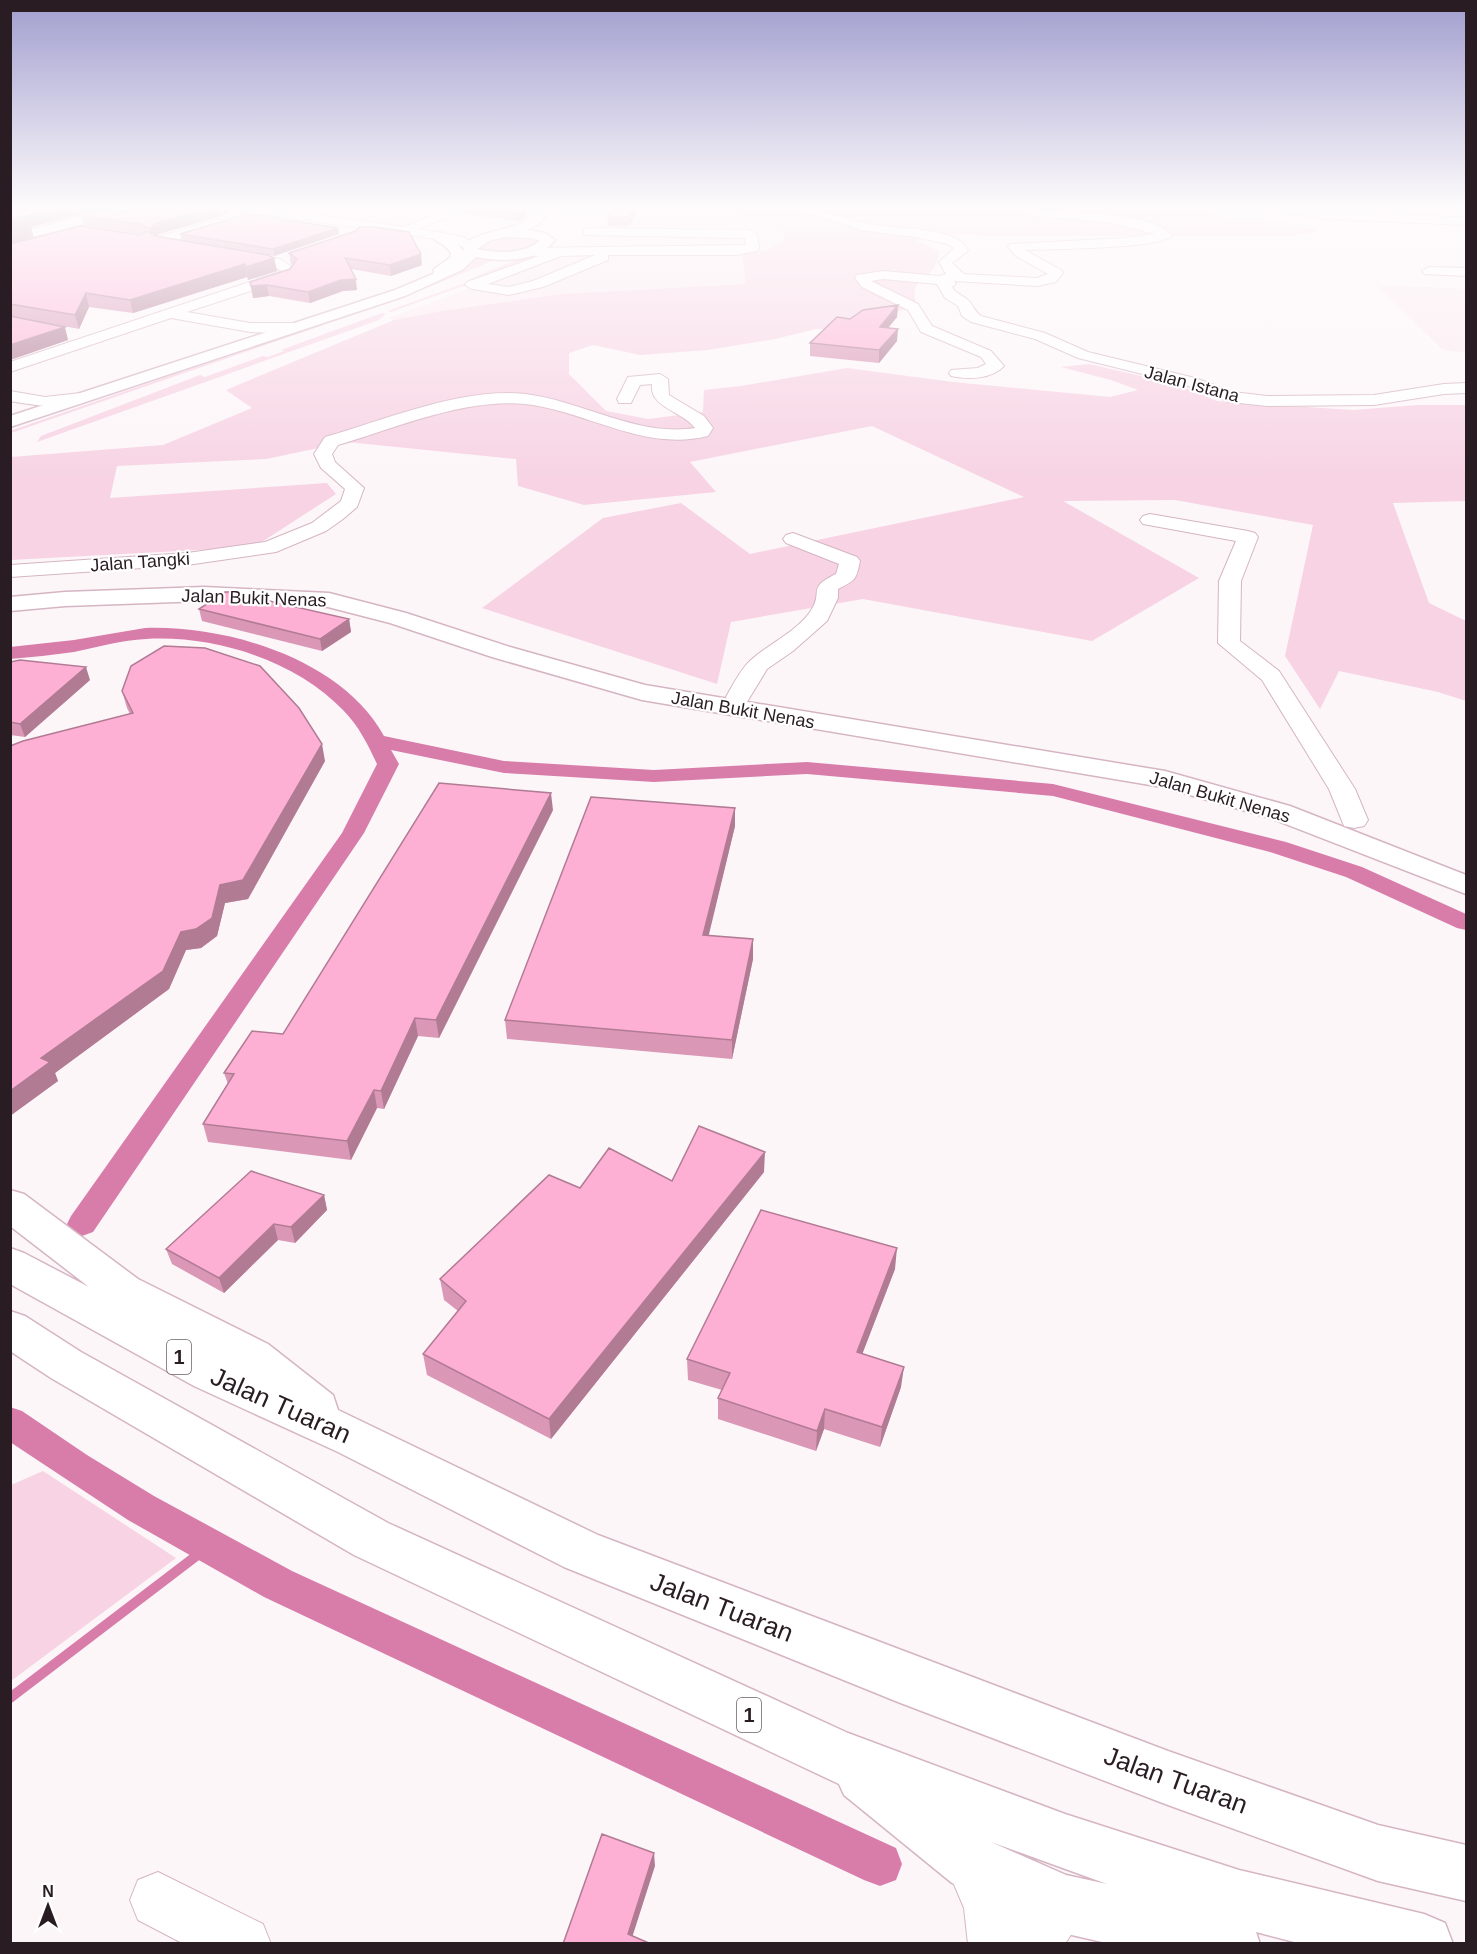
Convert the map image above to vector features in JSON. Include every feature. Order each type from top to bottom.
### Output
[{"type":"main road","points":[[10,422],[381,298]]},
{"type":"main road","points":[[10,435],[403,298]]},
{"type":"main road","name":"Jalan Bukit Nenas","points":[[15,588],[243,579],[322,586],[396,604],[615,672],[738,697],[1185,770],[1235,782],[1354,820],[1467,866]]},
{"type":"main road","name":"Jalan Bukit Nenas","points":[[15,588],[149,602],[204,594],[329,600],[399,618],[501,652],[642,692],[797,720],[1165,779],[1280,812],[1467,885]]},
{"type":"main road","points":[[10,1204],[123,1291],[253,1357],[354,1438]]},
{"type":"main road","name":"Jalan Tuaran","points":[[10,1264],[209,1373],[354,1438],[581,1551],[897,1676],[1168,1778],[1378,1853],[1467,1873]]},
{"type":"main road","name":"1","points":[[10,1329],[66,1365],[371,1539],[839,1757],[1065,1842],[1228,1895],[1424,1944]]},
{"type":"main road","points":[[10,1348],[66,1365]]},
{"type":"main road","points":[[839,1757],[1047,1924],[1176,1928],[1231,1944]]},
{"type":"street","points":[[80,336],[193,298]]},
{"type":"street","points":[[10,367],[216,298]]},
{"type":"street","points":[[895,298],[913,307],[926,329],[986,354],[996,366],[980,372],[957,373]]},
{"type":"street","name":"Jalan Istana","points":[[961,298],[970,316],[976,319],[1040,336],[1083,355],[1189,381],[1230,397],[1267,401],[1374,400],[1444,389],[1467,388]]},
{"type":"street","points":[[169,314],[254,328],[296,327]]},
{"type":"street","points":[[242,344],[263,332],[254,328]]},
{"type":"street","points":[[62,332],[95,339]]},
{"type":"street","name":"Jalan Tangki","points":[[15,588],[175,560],[269,548],[318,527],[350,503],[355,488],[327,464],[323,454],[331,441],[453,405],[494,398],[523,399],[661,434],[682,435],[702,432],[704,428],[703,424],[663,398],[659,392],[660,379],[634,377],[625,399]]},
{"type":"street","points":[[10,416],[13,412],[11,402],[60,402],[81,398]]},
{"type":"street","points":[[1150,520],[1248,537],[1230,581],[1229,643],[1271,676],[1342,789],[1354,820]]},
{"type":"street","points":[[738,697],[758,665],[785,646],[819,616],[827,598],[828,586],[846,577],[850,561],[793,539]]},
{"type":"street","points":[[972,1863],[992,1905],[996,1944]]},
{"type":"street","points":[[158,1900],[243,1944]]},
{"type":"shaded area","points":[[423,298],[429,298],[391,312],[388,311]]},
{"type":"shaded area","points":[[443,298],[532,298],[394,320],[389,318]]},
{"type":"shaded area","points":[[532,298],[915,298],[917,306],[836,329],[816,329],[775,339],[708,350],[640,355],[593,345],[569,353],[569,374],[606,411],[648,419],[703,412],[704,390],[847,368],[953,382],[1110,397],[1138,390],[1111,380],[1061,367],[1089,364],[1176,384],[1217,401],[1353,410],[1417,405],[1466,405],[1466,501],[1393,503],[1429,603],[1466,621],[1466,701],[1438,692],[1339,671],[1320,709],[1285,656],[1313,525],[1175,500],[1063,501],[1199,578],[1092,641],[863,599],[731,622],[717,684],[482,608],[603,518],[681,503],[750,554],[1024,497],[872,426],[690,462],[716,492],[584,505],[518,486],[516,459],[347,442],[266,459],[117,466],[110,498],[327,483],[336,494],[254,547],[11,560],[11,457],[163,445],[252,408],[226,390],[394,320]]},
{"type":"shaded area","points":[[1390,298],[1466,298],[1466,353],[1443,350]]},
{"type":"shaded area","points":[[382,313],[386,314],[379,320],[37,442],[41,436],[200,375],[205,377],[263,356],[268,357],[284,351],[281,350]]},
{"type":"shaded area","points":[[319,324],[323,325],[11,433],[10,431]]},
{"type":"shaded area","points":[[43,1471],[176,1558],[11,1681],[11,1485]]},
{"type":"building","points":[[10,298],[83,298],[75,315],[10,304]]},
{"type":"building","points":[[898,305],[880,327],[898,329],[879,350],[810,343],[837,317],[850,319],[863,310]]},
{"type":"building","points":[[10,316],[65,327],[10,345]]},
{"type":"building","points":[[225,592],[349,619],[320,639],[199,609]]},
{"type":"building","points":[[164,646],[205,648],[260,666],[299,708],[322,744],[243,880],[220,885],[212,918],[196,929],[181,932],[163,971],[41,1058],[50,1062],[10,1091],[10,746],[133,713],[122,691],[131,666]]},
{"type":"building","points":[[20,660],[86,667],[20,724],[10,722],[10,662]]},
{"type":"building","points":[[439,783],[551,793],[436,1020],[415,1018],[381,1091],[374,1090],[347,1141],[203,1124],[234,1074],[224,1073],[252,1031],[283,1034]]},
{"type":"building","points":[[591,797],[735,808],[703,935],[753,939],[732,1040],[505,1020]]},
{"type":"building","points":[[699,1126],[765,1152],[549,1419],[423,1354],[466,1301],[440,1279],[549,1175],[580,1188],[609,1148],[672,1181]]},
{"type":"building","points":[[251,1171],[324,1195],[291,1227],[274,1224],[219,1278],[166,1249]]},
{"type":"building","points":[[761,1210],[897,1248],[857,1352],[904,1367],[882,1427],[825,1409],[817,1431],[718,1398],[730,1373],[687,1359]]},
{"type":"building","points":[[602,1834],[654,1853],[628,1934],[651,1944],[563,1944]]},
{"type":"waterway","points":[[10,653],[74,646],[145,633],[189,635],[225,641],[260,651],[293,665],[324,683],[350,706],[372,733],[388,764],[353,833],[82,1224]]},
{"type":"waterway","points":[[380,741],[504,767],[654,776],[807,768],[1053,790],[1278,847],[1354,872],[1466,923]]},
{"type":"waterway","points":[[10,1422],[74,1467],[141,1508],[278,1584],[880,1864]]},
{"type":"waterway","points":[[10,1698],[208,1547]]}]
